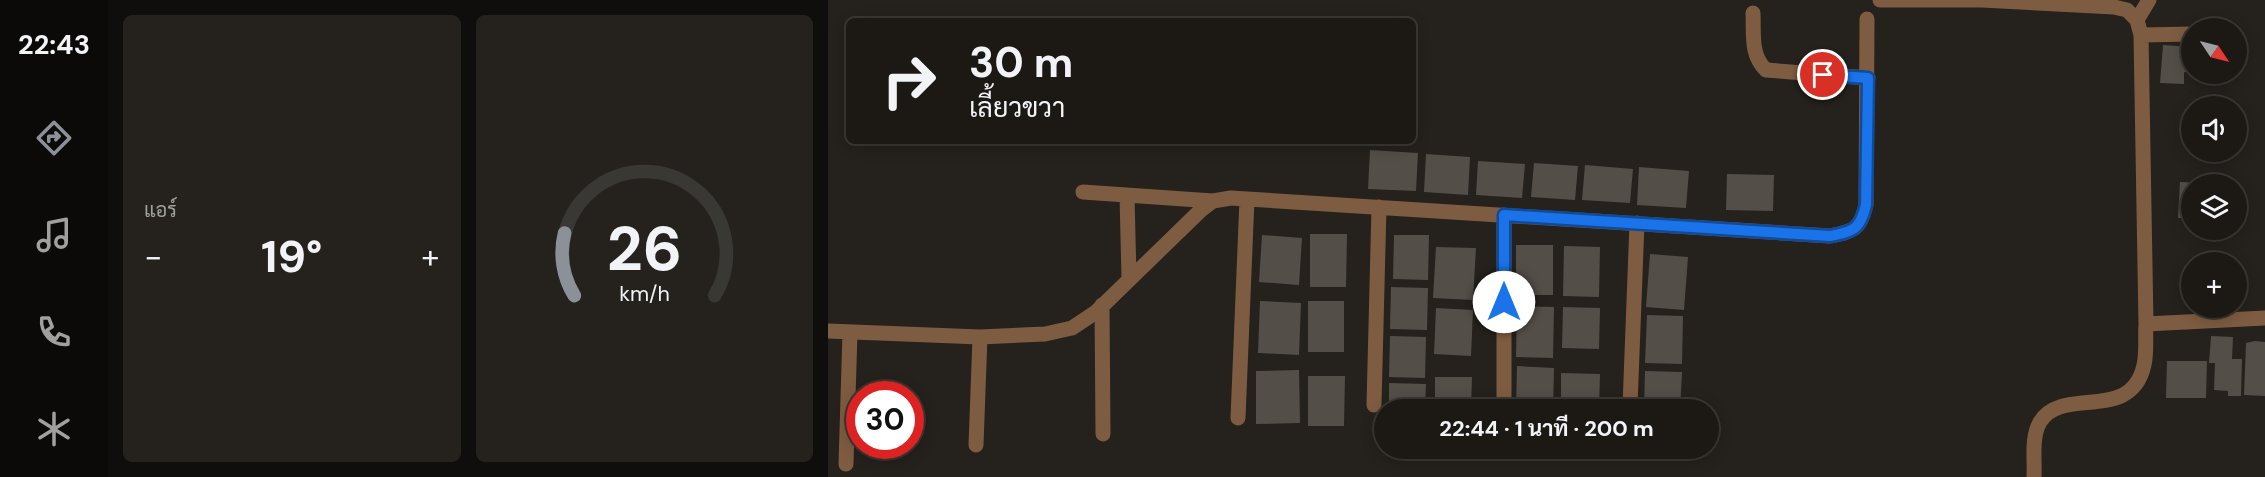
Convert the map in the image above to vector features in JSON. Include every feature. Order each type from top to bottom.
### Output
[{"type":"street","points":[[1880,0],[1982,0],[2114,7],[2127,10],[2139,27],[2181,33]]},
{"type":"street","points":[[2034,477],[2035,437],[2039,423],[2052,409],[2116,399],[2133,388],[2144,366],[2146,324],[2139,27],[2149,0]]},
{"type":"street","points":[[1753,13],[1754,50],[1759,63],[1766,70],[1868,78]]},
{"type":"street","points":[[1083,192],[1213,201],[1247,199],[1830,236],[1852,231],[1862,221],[1867,169],[1867,20]]},
{"type":"street","points":[[1127,195],[1129,278]]},
{"type":"street","points":[[1238,418],[1247,199]]},
{"type":"street","points":[[828,331],[980,337],[1045,334],[1071,328],[1102,305],[1213,201]]},
{"type":"street","points":[[1374,399],[1379,207]]},
{"type":"street","points":[[1504,215],[1504,399]]},
{"type":"street","points":[[1630,399],[1636,224]]},
{"type":"street","points":[[1102,305],[1103,434]]},
{"type":"street","points":[[2146,324],[2265,318]]},
{"type":"street","points":[[846,464],[850,332]]},
{"type":"street","points":[[976,446],[980,337]]},
{"type":"building","points":[[2163,45],[2181,46],[2181,84],[2160,83]]},
{"type":"building","points":[[1370,150],[1418,153],[1416,191],[1368,189]]},
{"type":"building","points":[[1426,154],[1470,157],[1468,195],[1424,192]]},
{"type":"building","points":[[1478,161],[1525,164],[1522,198],[1476,195]]},
{"type":"building","points":[[1534,163],[1578,166],[1575,200],[1531,197]]},
{"type":"building","points":[[1585,165],[1633,169],[1630,203],[1582,200]]},
{"type":"building","points":[[1639,167],[1689,171],[1686,208],[1637,205]]},
{"type":"building","points":[[1727,174],[1774,175],[1773,211],[1726,210]]},
{"type":"building","points":[[2180,182],[2181,182],[2181,218],[2178,218]]},
{"type":"building","points":[[1310,234],[1347,234],[1346,287],[1310,287]]},
{"type":"building","points":[[1262,235],[1302,238],[1299,285],[1259,282]]},
{"type":"building","points":[[1394,235],[1429,235],[1428,280],[1393,279]]},
{"type":"building","points":[[1516,245],[1553,245],[1553,295],[1516,295]]},
{"type":"building","points":[[1564,246],[1600,247],[1599,297],[1563,296]]},
{"type":"building","points":[[1436,247],[1476,248],[1473,300],[1433,298]]},
{"type":"building","points":[[1650,254],[1688,257],[1684,310],[1646,307]]},
{"type":"building","points":[[1391,287],[1428,288],[1427,330],[1390,329]]},
{"type":"building","points":[[1260,301],[1301,303],[1299,355],[1258,353]]},
{"type":"building","points":[[1308,301],[1344,301],[1344,352],[1308,352]]},
{"type":"building","points":[[1517,306],[1554,307],[1553,358],[1516,357]]},
{"type":"building","points":[[1563,307],[1600,308],[1599,349],[1562,348]]},
{"type":"building","points":[[1436,308],[1473,310],[1471,356],[1434,354]]},
{"type":"building","points":[[1647,315],[1683,316],[1682,364],[1645,363]]},
{"type":"building","points":[[1390,336],[1426,337],[1425,378],[1389,377]]},
{"type":"building","points":[[2211,336],[2233,337],[2232,359],[2242,359],[2241,396],[2228,396],[2228,391],[2214,390],[2215,363],[2209,363]]},
{"type":"building","points":[[2265,342],[2265,396],[2244,395],[2246,343]]},
{"type":"building","points":[[2167,361],[2207,361],[2206,398],[2166,398]]},
{"type":"building","points":[[1517,366],[1554,368],[1553,399],[1516,399]]},
{"type":"building","points":[[1299,370],[1300,423],[1256,424],[1256,371]]},
{"type":"building","points":[[1645,371],[1682,372],[1681,399],[1644,399]]},
{"type":"building","points":[[1561,373],[1600,374],[1599,399],[1561,399]]},
{"type":"building","points":[[1308,376],[1345,376],[1344,426],[1308,426]]},
{"type":"building","points":[[1435,377],[1472,377],[1471,399],[1435,399]]},
{"type":"building","points":[[1389,383],[1426,384],[1425,399],[1389,399]]},
{"type":"route","points":[[1504,302],[1504,215],[1830,236],[1852,231],[1862,221],[1866,205],[1868,78],[1823,75]]}]
